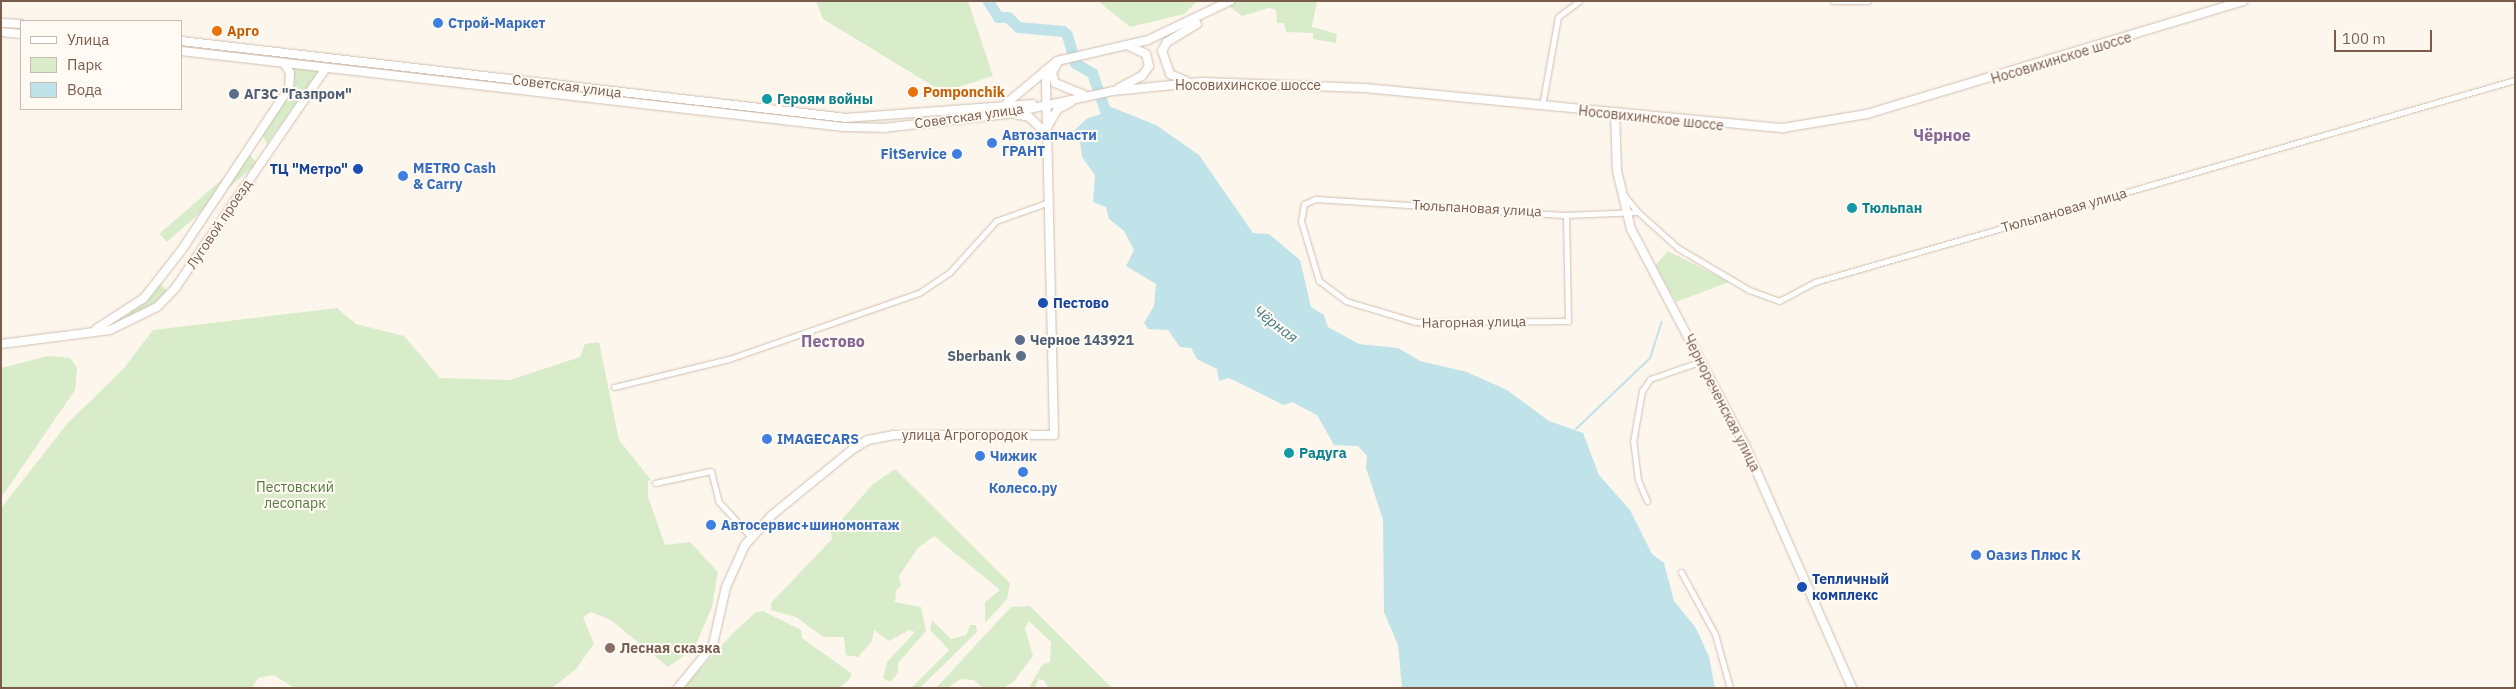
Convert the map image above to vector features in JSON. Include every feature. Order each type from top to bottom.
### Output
[{"type":"main road","points":[[1191,82],[1170,74],[1162,51],[1167,42],[1230,1]]},
{"type":"main road","name":"Носовихинское шоссе","points":[[1044,104],[1113,91],[1191,82],[1356,87],[1751,127],[1828,123],[2079,54],[2243,1]]},
{"type":"main road","points":[[1005,104],[1026,92],[1046,70],[1065,58],[1127,45],[1213,12]]},
{"type":"main road","points":[[1,23],[20,24]]},
{"type":"main road","points":[[1,32],[20,34]]},
{"type":"main road","name":"Советская улица","points":[[182,41],[846,118],[1005,104],[1044,104]]},
{"type":"main road","points":[[1113,91],[1142,76],[1149,66],[1146,54],[1127,45]]},
{"type":"main road","name":"Советская улица","points":[[182,51],[844,127],[1006,114],[1044,104]]},
{"type":"main road","points":[[1065,58],[1053,70],[1053,81],[1086,96]]},
{"type":"main road","name":"Луговой проезд","points":[[77,335],[103,326],[144,298],[289,88],[290,73],[284,63]]},
{"type":"main road","name":"Луговой проезд","points":[[1,344],[77,335],[124,326],[166,298],[326,68]]},
{"type":"main road","name":"улица Агрогородок","points":[[678,688],[713,645],[732,570],[751,537],[772,515],[868,440],[893,435],[1054,435],[1049,202],[1044,104],[1046,70]]},
{"type":"main road","points":[[1006,114],[1029,117],[1045,132],[1058,109],[1086,96]]},
{"type":"main road","name":"Чернореченская улица","points":[[1615,114],[1621,192],[1636,241],[1702,360],[1765,488],[1852,688]]},
{"type":"street","points":[[1542,107],[1558,17],[1579,1]]},
{"type":"street","points":[[1833,1],[1868,1]]},
{"type":"street","name":"Тюльпановая улица","points":[[1621,192],[1638,212],[1678,248],[1749,290],[1779,301],[1815,282],[2515,80]]},
{"type":"street","name":"Тюльпановая улица","points":[[1316,199],[1566,215],[1638,212]]},
{"type":"street","name":"Нагорная улица","points":[[1316,199],[1304,204],[1301,221],[1318,281],[1346,301],[1416,322],[1568,321],[1566,215]]},
{"type":"street","points":[[614,386],[729,359],[919,293],[949,273],[996,221],[1049,202]]},
{"type":"street","points":[[1647,501],[1633,452],[1642,391],[1650,379],[1702,360]]},
{"type":"street","points":[[655,483],[711,472],[719,502],[751,537]]},
{"type":"street","points":[[1681,572],[1715,634],[1730,688]]},
{"type":"green space","points":[[816,1],[968,1],[993,76],[943,92],[823,19]]},
{"type":"green space","points":[[1098,1],[1198,1],[1184,14],[1130,27]]},
{"type":"green space","points":[[1236,1],[1317,1],[1312,27],[1337,34],[1336,43],[1313,39],[1313,33],[1286,32],[1284,23],[1277,23],[1276,10],[1269,8],[1242,16],[1229,6]]},
{"type":"green space","points":[[293,68],[319,71],[267,144],[262,134],[295,84]]},
{"type":"green space","points":[[250,155],[257,163],[167,242],[159,234]]},
{"type":"green space","points":[[1668,251],[1729,282],[1676,302],[1655,266]]},
{"type":"green space","points":[[160,284],[168,292],[156,304],[116,326]]},
{"type":"green space","name":"Пестовский лесопарк","points":[[337,308],[356,324],[404,336],[440,378],[510,380],[580,357],[585,344],[599,342],[619,440],[651,480],[648,481],[648,497],[665,545],[690,542],[718,572],[712,607],[694,649],[668,667],[611,620],[591,612],[583,617],[594,644],[576,669],[552,688],[294,688],[274,675],[258,678],[252,688],[1,688],[1,508],[67,424],[124,368],[153,330]]},
{"type":"green space","points":[[48,356],[70,358],[77,368],[75,390],[1,498],[1,368]]},
{"type":"green space","points":[[895,469],[1010,583],[1007,599],[985,623],[985,602],[1000,590],[934,536],[918,548],[899,576],[901,586],[896,590],[895,602],[921,607],[926,631],[898,663],[898,673],[890,682],[883,678],[887,662],[915,632],[909,630],[889,641],[874,630],[872,641],[858,657],[846,655],[844,637],[823,637],[796,617],[771,610],[771,603],[832,539],[831,532],[873,484]]},
{"type":"green space","points":[[1030,606],[1112,688],[1048,688],[1044,680],[1038,679],[1035,688],[1029,688],[1042,665],[1050,662],[1051,642],[1029,621],[1025,628],[1033,656],[1014,681],[1004,688],[983,688],[974,680],[960,679],[948,688],[936,688],[1011,607]]},
{"type":"green space","points":[[763,611],[801,630],[802,638],[852,674],[849,680],[839,688],[683,688],[732,634],[756,612]]},
{"type":"green space","points":[[932,620],[951,639],[966,635],[970,625],[976,625],[977,632],[920,688],[911,688],[949,650],[930,630]]},
{"type":"water","points":[[1101,103],[1156,125],[1199,155],[1253,233],[1269,234],[1300,260],[1311,307],[1324,315],[1328,327],[1359,344],[1398,348],[1420,361],[1467,372],[1507,390],[1549,421],[1583,433],[1599,475],[1630,510],[1652,554],[1664,563],[1674,601],[1696,628],[1709,657],[1715,688],[1402,688],[1398,645],[1384,612],[1383,520],[1366,468],[1367,456],[1358,446],[1334,445],[1317,415],[1292,402],[1284,405],[1229,378],[1219,381],[1217,369],[1197,359],[1191,348],[1180,347],[1168,330],[1148,329],[1144,323],[1154,306],[1156,284],[1126,266],[1134,250],[1124,231],[1109,219],[1106,207],[1093,202],[1095,175],[1082,157],[1080,142],[1073,140],[1072,133],[1086,119],[1101,114]]},
{"type":"waterway","name":"Чёрная","points":[[988,1],[998,17],[1008,17],[1018,27],[1063,31],[1067,35],[1075,63],[1092,73],[1107,116]]},
{"type":"waterway","points":[[1576,429],[1650,358],[1662,322]]},
{"type":"place","name":"Строй-Маркет","points":[[438,23]]},
{"type":"place","name":"Арго","points":[[217,31]]},
{"type":"place","name":"Pomponchik","points":[[913,92]]},
{"type":"place","name":"АГЗС \"Газпром\"","points":[[234,94]]},
{"type":"place","name":"Героям войны","points":[[767,99]]},
{"type":"place","name":"Автозапчасти ГРАНТ","points":[[992,143]]},
{"type":"place","name":"FitService","points":[[957,154]]},
{"type":"place","name":"ТЦ \"Метро\"","points":[[358,169]]},
{"type":"place","name":"METRO Cash & Carry","points":[[403,176]]},
{"type":"place","name":"Тюльпан","points":[[1852,208]]},
{"type":"place","name":"Пестово","points":[[1043,303]]},
{"type":"place","name":"Черное 143921","points":[[1020,340]]},
{"type":"place","name":"Sberbank","points":[[1021,356]]},
{"type":"place","name":"IMAGECARS","points":[[767,439]]},
{"type":"place","name":"Радуга","points":[[1289,453]]},
{"type":"place","name":"Чижик","points":[[980,456]]},
{"type":"place","name":"Колесо.ру","points":[[1023,472]]},
{"type":"place","name":"Автосервис+шиномонтаж","points":[[711,525]]},
{"type":"place","name":"Оазиз Плюс К","points":[[1976,555]]},
{"type":"place","name":"Тепличный комплекс","points":[[1802,587]]},
{"type":"place","name":"Лесная сказка","points":[[610,648]]},
{"type":"district","name":"Чёрное","points":[[1942,135]]},
{"type":"district","name":"Пестово","points":[[833,341]]}]
